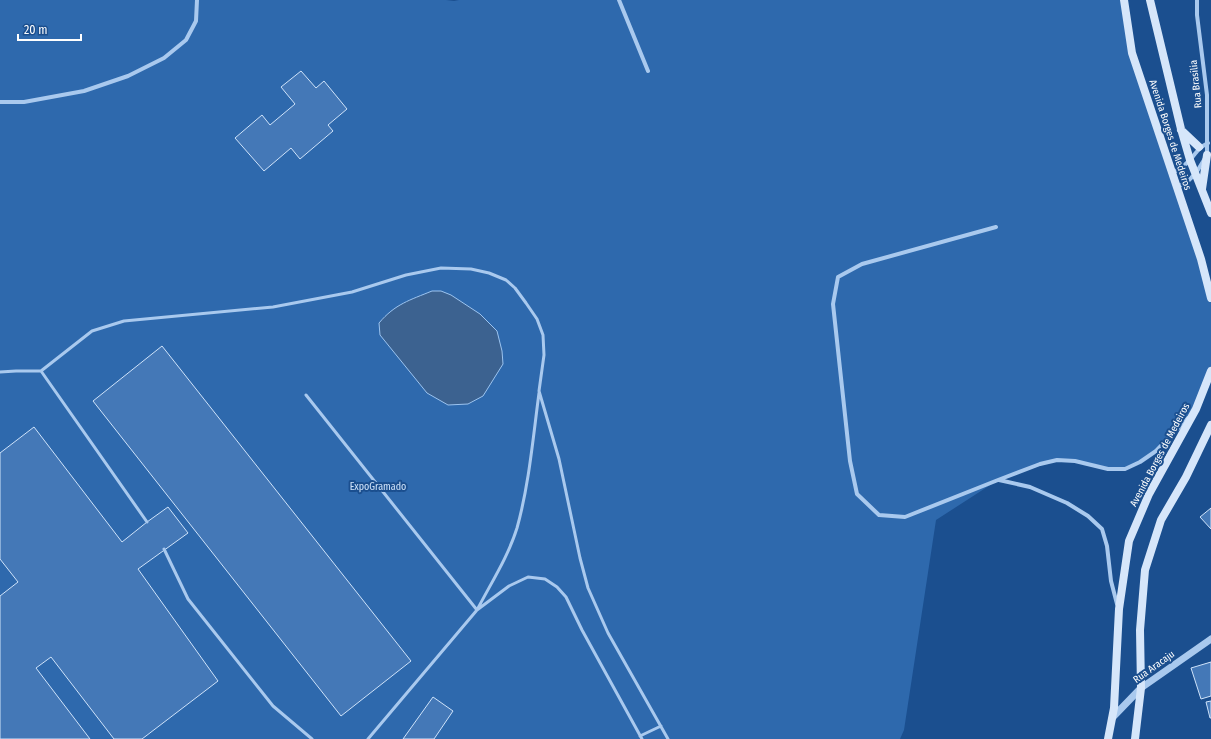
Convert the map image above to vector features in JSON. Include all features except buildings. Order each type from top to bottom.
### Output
[{"type":"main road","name":"Avenida Borges de Medeiros","points":[[1124,0],[1132,54],[1201,259],[1211,298]]},
{"type":"main road","name":"Avenida Borges de Medeiros","points":[[1150,0],[1181,129],[1190,160],[1211,213]]},
{"type":"main road","points":[[1181,129],[1200,147]]},
{"type":"main road","points":[[1202,190],[1207,155]]},
{"type":"main road","name":"Avenida Borges de Medeiros","points":[[1108,739],[1113,717],[1118,609],[1129,541],[1150,494],[1196,409],[1211,371]]},
{"type":"main road","points":[[1135,739],[1141,688],[1140,630],[1145,570],[1161,520],[1186,477],[1211,425]]},
{"type":"street","points":[[0,102],[24,102],[84,91],[128,76],[164,58],[186,40],[196,21],[197,0]]},
{"type":"street","points":[[619,0],[648,72]]},
{"type":"street","name":"Rua Brasília","points":[[1176,188],[1196,174],[1207,155],[1207,95],[1196,15],[1197,0]]},
{"type":"street","points":[[1172,174],[1183,167],[1200,147],[1208,143]]},
{"type":"street","points":[[996,227],[862,264],[838,277],[833,304],[850,461],[857,494],[879,515],[905,517],[1040,464],[1057,460],[1075,461],[1108,469],[1125,469],[1140,462],[1156,451],[1196,409]]},
{"type":"street","points":[[998,480],[1030,487],[1068,503],[1088,516],[1102,529],[1107,546],[1111,581],[1118,609]]},
{"type":"street","name":"Rua Aracaju","points":[[1113,717],[1141,688],[1211,639]]},
{"type":"lane","points":[[0,372],[16,370],[41,371],[92,331],[124,321],[273,307],[352,292],[406,275],[441,268],[471,269],[489,273],[506,280],[515,288],[536,319],[543,335],[544,356],[524,497],[517,529],[499,570],[477,610],[368,739]]},
{"type":"lane","points":[[41,371],[147,522]]},
{"type":"lane","points":[[539,391],[559,459],[580,558],[588,588],[608,633],[668,739]]},
{"type":"lane","points":[[306,395],[477,610]]},
{"type":"lane","points":[[164,549],[188,599],[273,706],[312,739]]},
{"type":"lane","points":[[477,610],[509,586],[528,577],[545,579],[557,587],[566,597],[582,630],[641,737],[661,726]]},
{"type":"green space","name":"ExpoGramado","points":[[0,0],[1124,0],[1132,53],[1211,298],[1211,372],[1196,409],[1156,451],[1125,469],[1108,469],[1073,461],[1057,460],[998,480],[936,520],[904,730],[900,739],[0,739]]},
{"type":"shaded area","points":[[432,291],[441,291],[451,295],[480,314],[497,331],[502,351],[503,364],[483,396],[468,404],[448,405],[427,393],[380,335],[379,323],[391,311],[403,303]]}]
